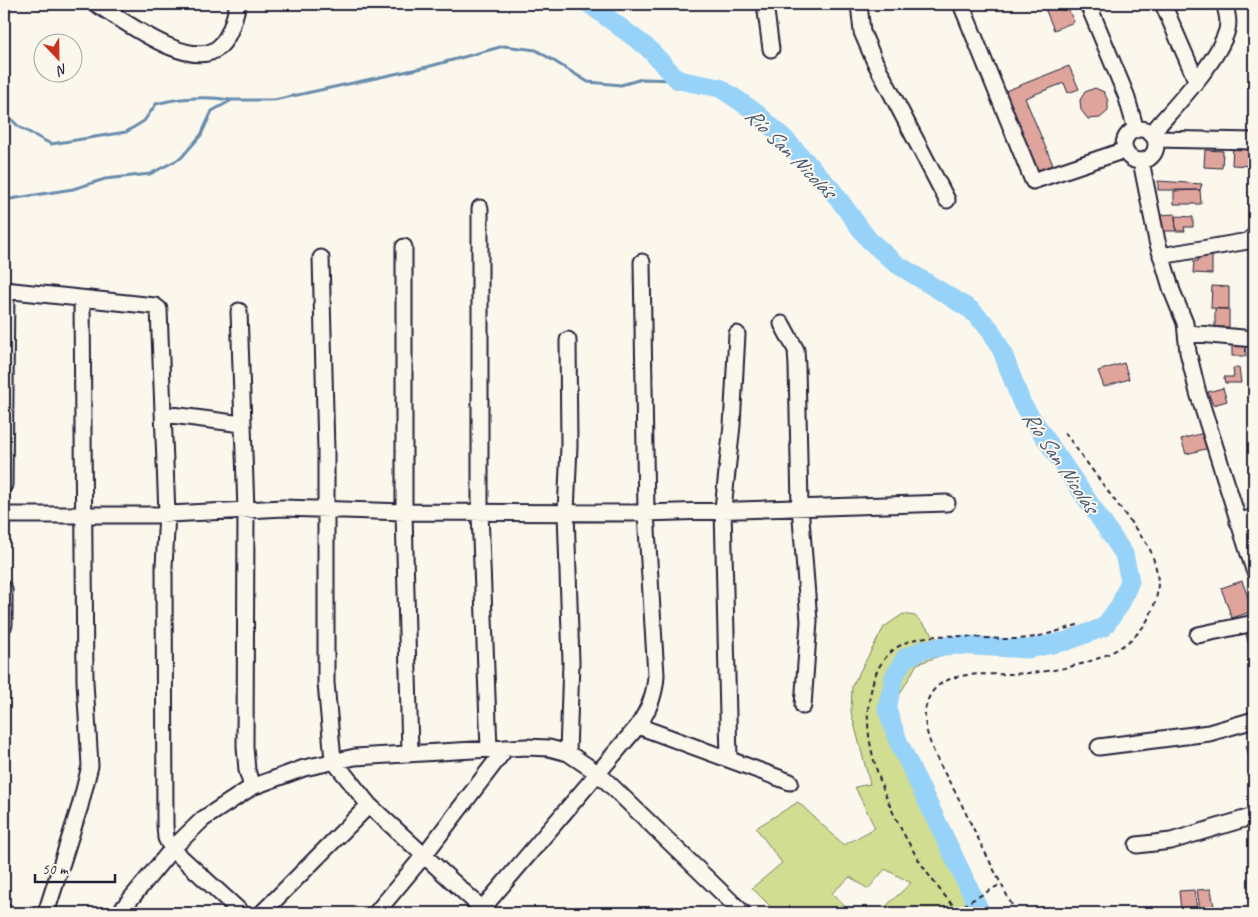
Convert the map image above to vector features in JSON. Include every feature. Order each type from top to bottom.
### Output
[{"type":"street","points":[[96,4],[166,45],[194,54],[209,52],[219,47],[228,36],[238,4]]},
{"type":"street","points":[[765,4],[771,49]]},
{"type":"street","points":[[859,4],[862,32],[874,60],[947,200]]},
{"type":"street","points":[[961,4],[1033,181],[1125,150]]},
{"type":"street","points":[[1088,4],[1126,95],[1147,134],[1153,153],[1141,161]]},
{"type":"street","points":[[1163,4],[1196,80]]},
{"type":"street","points":[[1147,134],[1196,80],[1219,48],[1227,29],[1227,13],[1224,4]]},
{"type":"street","points":[[1141,161],[1131,158],[1125,150],[1125,140],[1147,134],[1254,141]]},
{"type":"street","points":[[1141,161],[1162,256],[1188,333],[1188,352],[1198,392],[1254,570]]},
{"type":"street","points":[[480,208],[480,512],[489,749]]},
{"type":"street","points":[[1162,256],[1248,241],[1254,236]]},
{"type":"street","points":[[404,248],[404,512],[410,754]]},
{"type":"street","points":[[321,258],[326,450],[326,682],[333,760],[369,805],[425,854],[484,911],[599,774],[638,726],[651,706],[656,675],[646,513],[642,262]]},
{"type":"street","points":[[4,485],[5,290],[82,300],[155,306],[159,309],[167,514],[164,566],[164,816],[166,838],[172,849],[242,913]]},
{"type":"street","points":[[46,913],[80,806],[90,766],[85,682],[82,300]]},
{"type":"street","points":[[239,311],[246,510],[245,747],[247,770],[252,787]]},
{"type":"street","points":[[782,324],[793,343],[796,356],[800,506],[809,621],[803,706]]},
{"type":"street","points":[[1188,333],[1254,339]]},
{"type":"street","points":[[729,759],[724,509],[729,470],[737,334]]},
{"type":"street","points":[[568,340],[566,512],[571,662],[568,753]]},
{"type":"street","points":[[164,414],[242,424]]},
{"type":"street","points":[[4,516],[167,514],[325,509],[404,512],[646,513],[800,506],[947,503]]},
{"type":"street","points":[[1238,522],[1254,517]]},
{"type":"street","points":[[4,589],[4,625]]},
{"type":"street","points":[[1198,635],[1254,623]]},
{"type":"street","points":[[1099,747],[1208,733],[1254,720]]},
{"type":"street","points":[[638,726],[790,782]]},
{"type":"street","points":[[376,913],[425,854],[506,748]]},
{"type":"street","points":[[119,913],[172,849],[203,819],[252,787],[304,768],[333,760],[506,748],[549,748],[568,753],[599,774],[743,913]]},
{"type":"street","points":[[262,913],[369,805]]},
{"type":"street","points":[[1137,845],[1180,839],[1254,816]]},
{"type":"path","points":[[1016,913],[932,742],[925,714],[930,694],[941,683],[960,676],[1039,672],[1110,654],[1130,642],[1143,628],[1153,610],[1159,587],[1157,567],[1149,547],[1065,433]]},
{"type":"path","points":[[1001,884],[967,903],[958,912],[941,892],[916,856],[892,810],[877,772],[870,743],[868,720],[874,675],[883,659],[895,648],[916,639],[940,636],[1012,640],[1036,638],[1080,624]]},
{"type":"green space","points":[[903,614],[915,616],[951,652],[917,664],[887,717],[951,857],[981,913],[888,913],[884,908],[911,883],[885,869],[868,889],[850,877],[832,893],[851,913],[777,913],[752,888],[782,863],[756,828],[798,802],[844,845],[875,828],[855,787],[870,784],[851,712],[852,686],[884,627]]},
{"type":"building","points":[[1043,4],[1066,4],[1074,22],[1054,30]]},
{"type":"building","points":[[1069,66],[1079,89],[1068,93],[1064,83],[1025,98],[1053,165],[1035,171],[1003,92]]},
{"type":"building","points":[[1095,88],[1104,92],[1108,101],[1108,111],[1100,118],[1088,119],[1081,110],[1080,100],[1085,92]]},
{"type":"building","points":[[1233,145],[1252,146],[1251,166],[1232,165]]},
{"type":"building","points":[[1205,150],[1223,151],[1222,168],[1204,167]]},
{"type":"building","points":[[1158,181],[1202,184],[1200,190],[1158,190]]},
{"type":"building","points":[[1200,190],[1201,204],[1174,204],[1174,191]]},
{"type":"building","points":[[1175,214],[1176,231],[1161,231],[1159,215]]},
{"type":"building","points":[[1175,216],[1193,217],[1193,227],[1184,227],[1185,231],[1176,231]]},
{"type":"building","points":[[1198,256],[1212,256],[1212,274],[1193,273],[1194,261],[1198,261]]},
{"type":"building","points":[[1212,286],[1229,287],[1229,309],[1211,308]]},
{"type":"building","points":[[1215,309],[1229,309],[1229,327],[1215,327]]},
{"type":"building","points":[[1232,343],[1245,344],[1246,356],[1232,356]]},
{"type":"building","points":[[1124,363],[1129,379],[1104,387],[1098,371]]},
{"type":"building","points":[[1233,368],[1239,368],[1241,383],[1225,383],[1224,377],[1234,377]]},
{"type":"building","points":[[1223,388],[1227,401],[1213,405],[1208,392]]},
{"type":"building","points":[[1204,433],[1209,448],[1186,454],[1181,439]]},
{"type":"building","points":[[1242,581],[1253,611],[1232,618],[1221,588]]},
{"type":"building","points":[[1254,631],[1254,664],[1246,634]]},
{"type":"building","points":[[1254,743],[1254,771],[1246,746]]},
{"type":"building","points":[[1211,889],[1214,907],[1200,909],[1197,890]]},
{"type":"building","points":[[1194,890],[1197,908],[1181,910],[1179,891]]},
{"type":"waterway","name":"Río San Nicolás","points":[[589,4],[648,48],[678,80],[720,88],[754,111],[784,138],[832,190],[868,239],[895,263],[971,310],[990,329],[1002,351],[1022,404],[1124,554],[1130,581],[1120,605],[1104,627],[1067,641],[1028,649],[955,645],[925,649],[905,658],[894,677],[887,709],[898,741],[981,913]]},
{"type":"waterway","points":[[4,200],[73,189],[105,179],[150,174],[181,158],[201,135],[212,111],[232,100],[274,100],[427,67],[504,46],[536,50],[588,82],[621,85],[642,79],[678,80]]},
{"type":"waterway","points":[[4,112],[19,127],[51,144],[126,132],[144,121],[156,104],[193,98],[231,100]]}]
